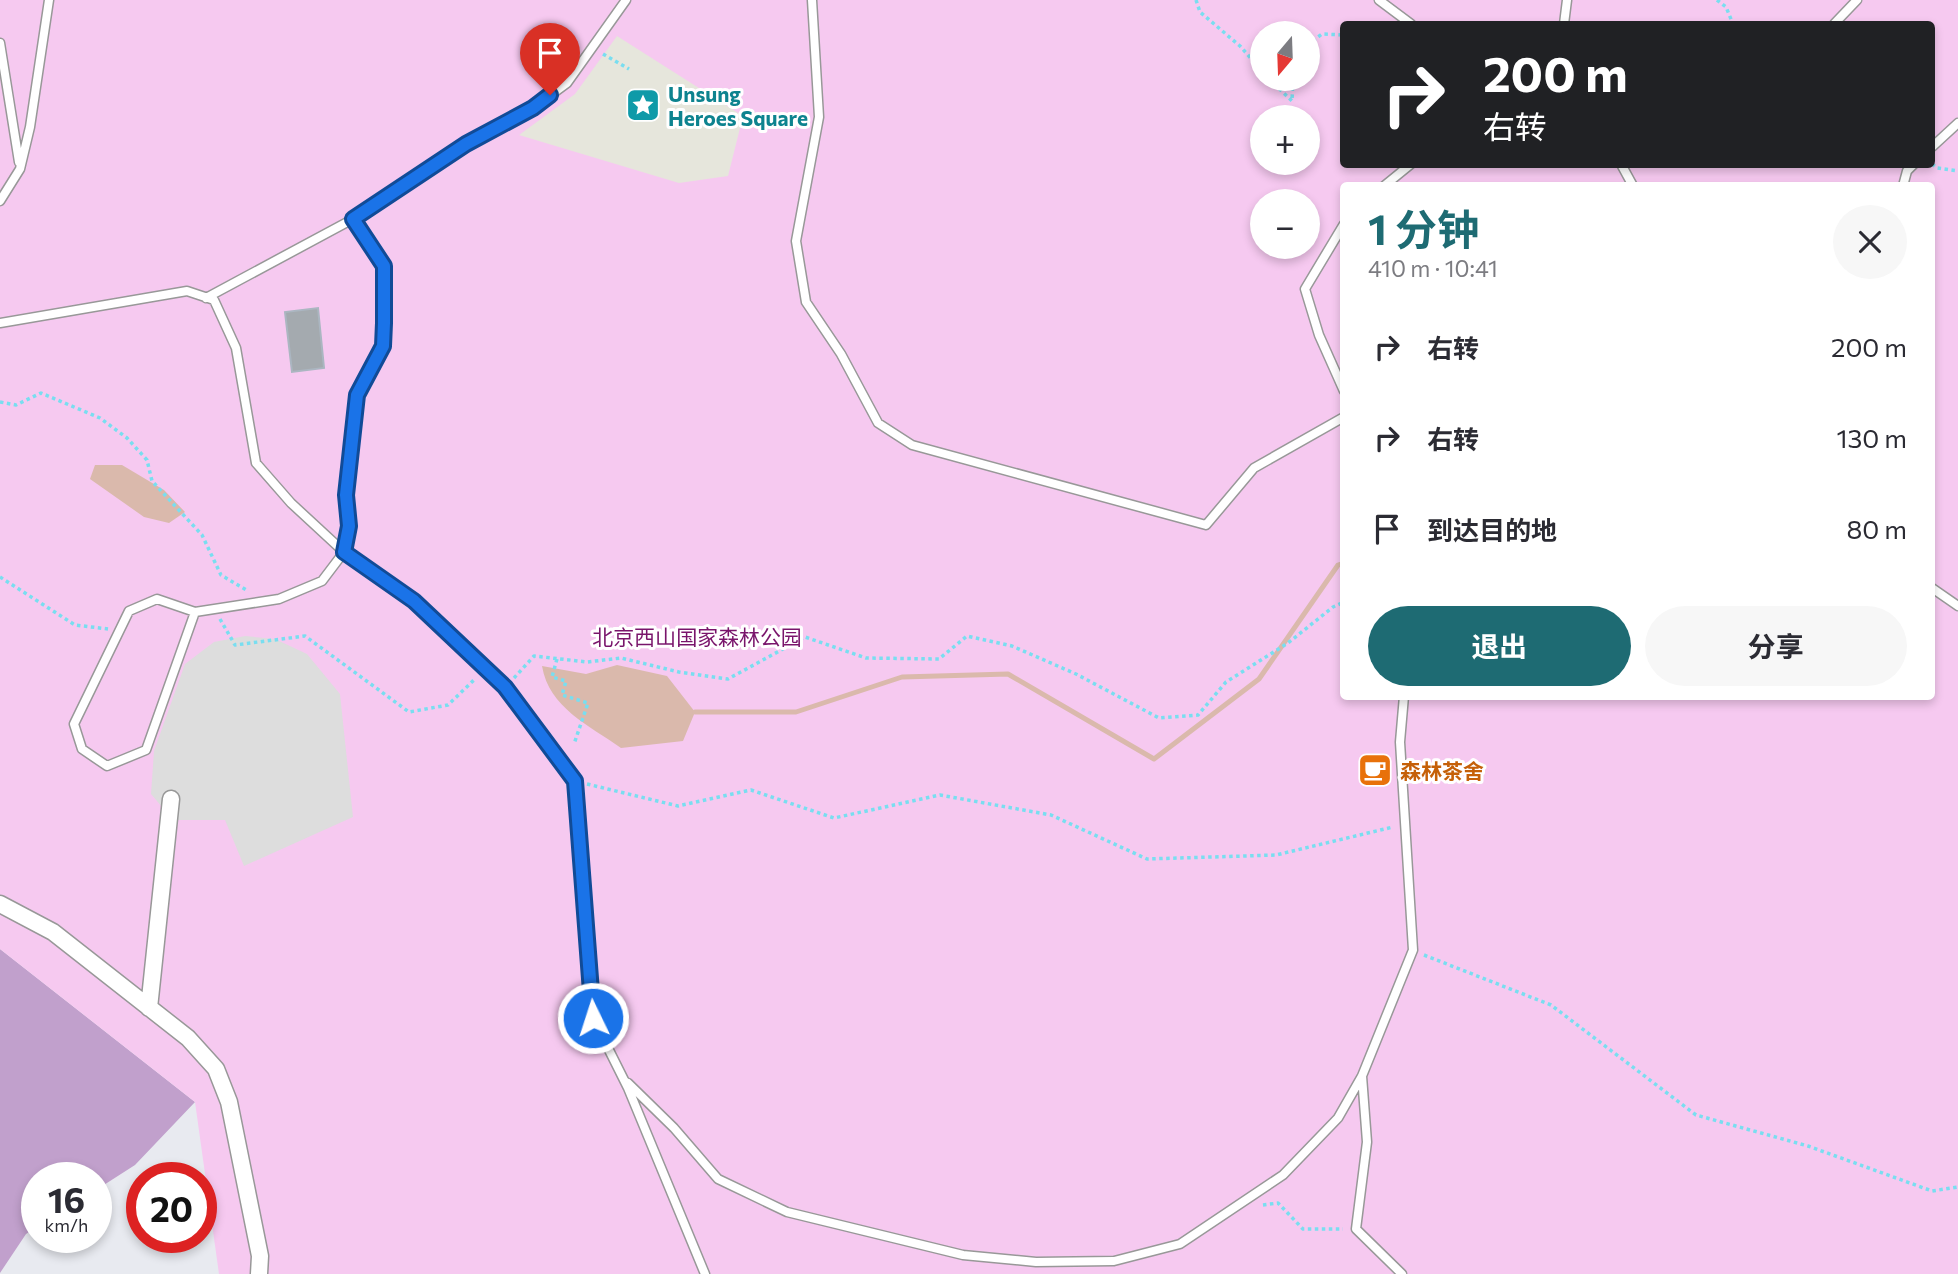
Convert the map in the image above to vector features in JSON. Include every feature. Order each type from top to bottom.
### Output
[{"type":"street","points":[[149,1008],[171,799]]},
{"type":"street","points":[[0,904],[54,932],[188,1038],[216,1069],[229,1102],[260,1255],[259,1274]]},
{"type":"lane","points":[[0,201],[20,169],[30,127],[49,0]]},
{"type":"lane","points":[[206,298],[353,219],[466,144],[533,108],[567,83],[626,0]]},
{"type":"lane","points":[[812,0],[820,117],[796,240],[806,302],[841,354],[878,423],[912,445],[1206,525],[1254,468],[1340,419]]},
{"type":"lane","points":[[1379,0],[1407,21]]},
{"type":"lane","points":[[1564,21],[1567,0]]},
{"type":"lane","points":[[1837,21],[1857,0]]},
{"type":"lane","points":[[0,43],[20,169]]},
{"type":"lane","points":[[1935,144],[1958,123]]},
{"type":"lane","points":[[1389,182],[1405,168]]},
{"type":"lane","points":[[195,612],[146,750],[107,766],[82,748],[74,724],[130,611],[157,599],[195,612],[279,599],[322,581],[344,552],[349,526],[346,495],[357,395],[383,346],[384,323],[384,266],[353,219]]},
{"type":"lane","points":[[1340,231],[1305,289],[1319,335],[1340,382]]},
{"type":"lane","points":[[0,323],[187,291],[214,300],[236,348],[256,463],[291,503],[344,552],[414,601],[505,687],[575,781],[593,1018],[622,1077],[705,1274]]},
{"type":"lane","points":[[1935,590],[1958,606]]},
{"type":"lane","points":[[622,1077],[674,1128],[718,1179],[787,1212],[962,1255],[1036,1262],[1114,1261],[1180,1244],[1283,1175],[1338,1118],[1362,1076],[1413,950],[1400,742],[1404,700]]},
{"type":"lane","points":[[1362,1076],[1367,1142],[1356,1229],[1402,1274]]},
{"type":"path","points":[[1196,0],[1200,12],[1250,57]]},
{"type":"path","points":[[1717,0],[1726,7],[1732,21]]},
{"type":"path","points":[[1320,35],[1340,35]]},
{"type":"path","points":[[593,47],[629,69]]},
{"type":"path","points":[[1282,91],[1293,102],[1293,91]]},
{"type":"path","points":[[1935,166],[1958,171]]},
{"type":"path","points":[[0,402],[16,405],[41,393],[100,418],[127,438],[147,460],[152,481],[202,536],[221,575],[247,591],[253,603]]},
{"type":"path","points":[[0,577],[75,625],[120,630]]},
{"type":"path","points":[[505,687],[534,656],[587,662],[621,658],[679,672],[728,679],[805,637],[866,658],[939,659],[967,636],[1025,651],[1076,674],[1159,718],[1198,715],[1226,681],[1288,643],[1340,605]]},
{"type":"path","points":[[214,609],[235,645],[305,636],[409,712],[448,705],[486,670]]},
{"type":"path","points":[[557,659],[552,677],[566,681],[562,695],[588,703],[574,744]]},
{"type":"path","points":[[575,781],[678,806],[751,790],[834,818],[940,795],[1051,815],[1147,859],[1276,855],[1405,824]]},
{"type":"path","points":[[1413,950],[1551,1005],[1696,1115],[1808,1146],[1932,1191],[1958,1187]]},
{"type":"path","points":[[1236,1209],[1278,1203],[1303,1229],[1356,1229]]},
{"type":"shaded area","name":"Unsung Heroes Square","points":[[617,36],[743,116],[728,176],[679,183],[519,135],[575,94]]},
{"type":"shaded area","points":[[95,465],[122,465],[164,490],[185,512],[169,523],[144,517],[90,479]]},
{"type":"shaded area","points":[[245,636],[275,639],[307,654],[340,694],[353,817],[244,866],[225,820],[173,820],[151,794],[154,751],[185,664],[214,642]]},
{"type":"shaded area","points":[[617,665],[667,676],[695,712],[683,741],[621,748],[562,704],[546,681],[542,666],[586,674]]},
{"type":"shaded area","points":[[0,949],[195,1102],[138,1162],[126,1162],[126,1171],[112,1180],[112,1162],[21,1162],[21,1242],[0,1273]]},
{"type":"green space","name":"北京西山国家森林公园","points":[[0,0],[1958,0],[1958,1274],[219,1274],[216,1253],[217,1162],[203,1162],[195,1102],[0,949]]},
{"type":"building","points":[[318,308],[324,368],[292,372],[285,312]]},
{"type":"waterway","points":[[695,712],[796,712],[902,677],[1008,674],[1154,759],[1259,679],[1340,564]]},
{"type":"place","name":"Unsung Heroes Square","points":[[643,105]]},
{"type":"place","name":"森林茶舍","points":[[1375,770]]},
{"type":"route","points":[[550,95],[533,108],[466,144],[353,219],[384,266],[384,323],[383,346],[357,395],[346,495],[349,526],[344,552],[414,601],[505,687],[575,781],[593,1018]]}]
